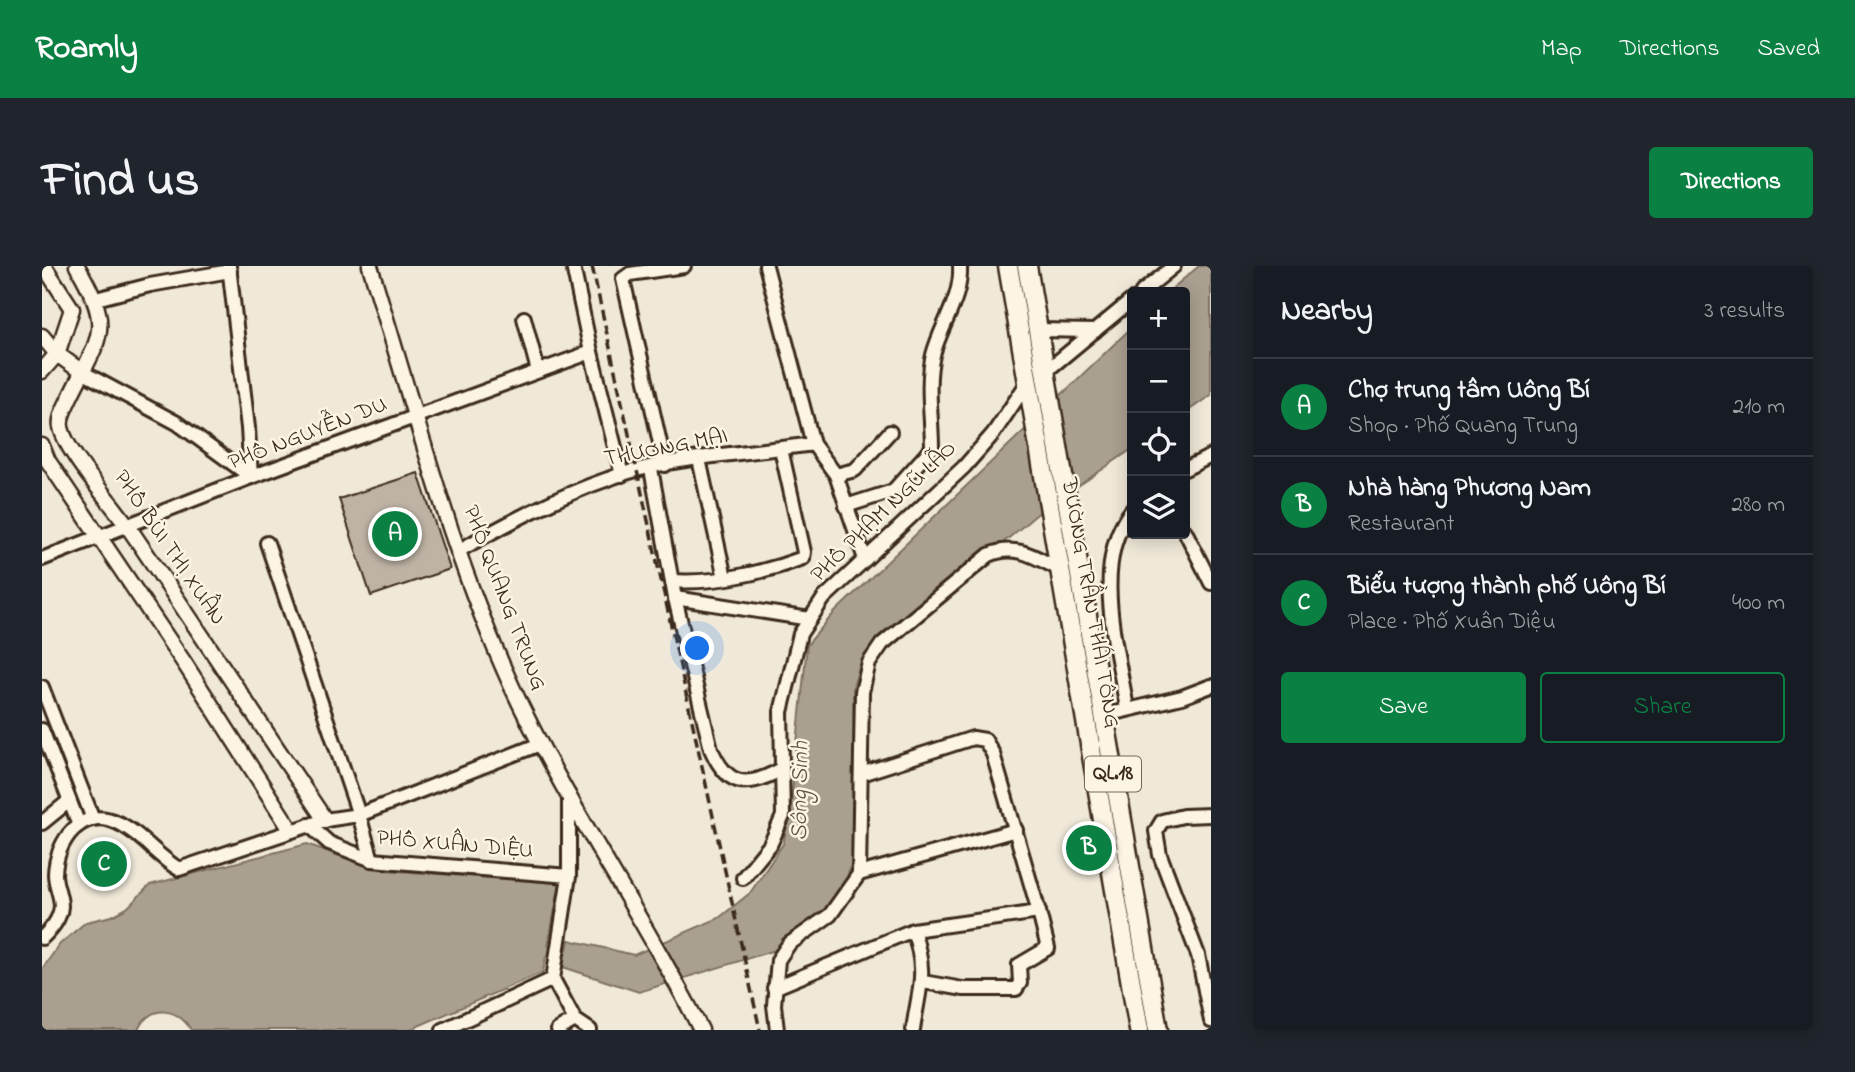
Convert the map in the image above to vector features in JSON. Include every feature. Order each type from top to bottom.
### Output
[{"type":"highway","name":"ĐƯỜNG TRẦN THÁI TÔNG","points":[[1008,266],[1139,1030]]},
{"type":"highway","name":"ĐƯỜNG TRẦN THÁI TÔNG","points":[[1027,266],[1102,716],[1158,1030]]},
{"type":"main road","points":[[42,371],[57,354],[72,309],[44,266]]},
{"type":"main road","name":"PHỐ BÙI THỊ XUÂN","points":[[77,266],[96,299],[100,328],[95,351],[62,414],[61,427],[70,447],[128,526],[324,820]]},
{"type":"main road","name":"PHỐ QUANG TRUNG","points":[[370,266],[458,551],[487,629],[540,744],[701,1030]]},
{"type":"main road","points":[[42,336],[57,354],[82,372]]},
{"type":"main road","points":[[42,446],[48,461],[100,536],[291,830]]},
{"type":"street","points":[[573,266],[591,352],[622,475]]},
{"type":"street","points":[[665,466],[623,279],[630,274],[684,266]]},
{"type":"street","points":[[766,266],[813,444],[836,475],[864,559]]},
{"type":"street","points":[[846,506],[892,491],[932,448],[930,375],[938,341],[957,293],[960,266]]},
{"type":"street","points":[[1148,287],[1174,266]]},
{"type":"street","points":[[96,299],[229,269],[248,428],[251,477]]},
{"type":"street","points":[[1046,375],[1127,304]]},
{"type":"street","points":[[524,318],[538,371]]},
{"type":"street","points":[[1038,330],[1095,331]]},
{"type":"street","name":"PHỐ NGUYỄN DU","points":[[42,559],[251,477],[591,352]]},
{"type":"street","points":[[82,372],[177,423],[251,477]]},
{"type":"street","name":"PHỐ PHẠM NGŨ LÃO","points":[[743,878],[770,845],[783,816],[780,770],[781,712],[787,678],[800,634],[824,598],[964,467],[1028,387]]},
{"type":"street","points":[[836,475],[855,470],[890,432]]},
{"type":"street","name":"THƯƠNG MẠI","points":[[458,551],[511,522],[609,478],[699,459],[813,444]]},
{"type":"street","points":[[672,581],[695,582],[725,578],[800,560],[804,555],[781,449]]},
{"type":"street","points":[[1190,467],[1211,456]]},
{"type":"street","points":[[699,459],[725,578]]},
{"type":"street","points":[[651,469],[675,598],[710,750],[719,768],[731,779],[747,782],[762,780],[780,770]]},
{"type":"street","points":[[1127,518],[1115,538],[1109,561],[1109,583],[1127,709]]},
{"type":"street","points":[[1189,539],[1211,582]]},
{"type":"street","points":[[267,543],[372,860]]},
{"type":"street","points":[[777,1030],[774,988],[778,960],[783,951],[830,915],[859,874],[864,677],[869,663],[882,644],[989,555],[999,550],[1019,550],[1059,569]]},
{"type":"street","points":[[675,598],[810,619]]},
{"type":"street","points":[[42,687],[45,704],[93,819]]},
{"type":"street","points":[[1102,716],[1209,690]]},
{"type":"street","points":[[42,730],[79,825]]},
{"type":"street","points":[[861,774],[980,737],[993,754],[1016,830],[1048,948],[1019,965],[1020,983],[1016,989],[963,989],[923,982]]},
{"type":"street","points":[[42,938],[55,925],[61,906],[55,876],[64,839],[79,825],[93,819],[118,823],[160,858],[179,869],[324,820],[359,816],[540,744]]},
{"type":"street","points":[[569,794],[569,876],[553,979],[575,1020],[590,1030]]},
{"type":"street","points":[[42,822],[69,801]]},
{"type":"street","points":[[1211,815],[1183,816],[1162,821],[1156,831],[1160,855],[1198,955],[1211,1021]]},
{"type":"street","name":"PHỐ BÙI THỊ XUÂN","points":[[324,820],[329,843]]},
{"type":"street","name":"PHỐ XUÂN DIỆU","points":[[309,825],[329,843],[372,860],[569,876]]},
{"type":"street","points":[[859,874],[1016,830]]},
{"type":"street","points":[[774,988],[913,930],[1039,912]]},
{"type":"street","points":[[913,930],[922,962],[923,982],[913,1030]]},
{"type":"street","points":[[443,1030],[553,979]]},
{"type":"street","points":[[558,1030],[575,1020]]},
{"type":"water","points":[[1199,266],[1211,266],[1211,395],[1190,410],[1190,287],[1174,287]]},
{"type":"water","points":[[1127,332],[1127,452],[1036,515],[860,664],[853,687],[855,852],[846,880],[824,913],[775,950],[639,992],[563,967],[569,940],[634,955],[719,918],[750,893],[783,844],[790,812],[807,645],[834,613]]},
{"type":"water","points":[[307,844],[385,870],[560,883],[543,972],[409,1030],[191,1030],[179,1017],[164,1012],[149,1016],[138,1030],[42,1030],[42,969],[60,944],[86,922],[112,916],[127,908],[150,885]]},
{"type":"building","points":[[418,473],[450,569],[371,596],[339,499]]},
{"type":"waterway","name":"Sông Sinh","points":[[547,951],[578,959]]},
{"type":"railway","points":[[592,266],[760,1030]]},
{"type":"place","name":"Chợ trung tâm Uông Bí","points":[[395,534]]},
{"type":"place","name":"Nhà hàng Phương Nam","points":[[1089,848]]},
{"type":"place","name":"Biểu tượng thành phố Uông Bí","points":[[104,864]]}]
